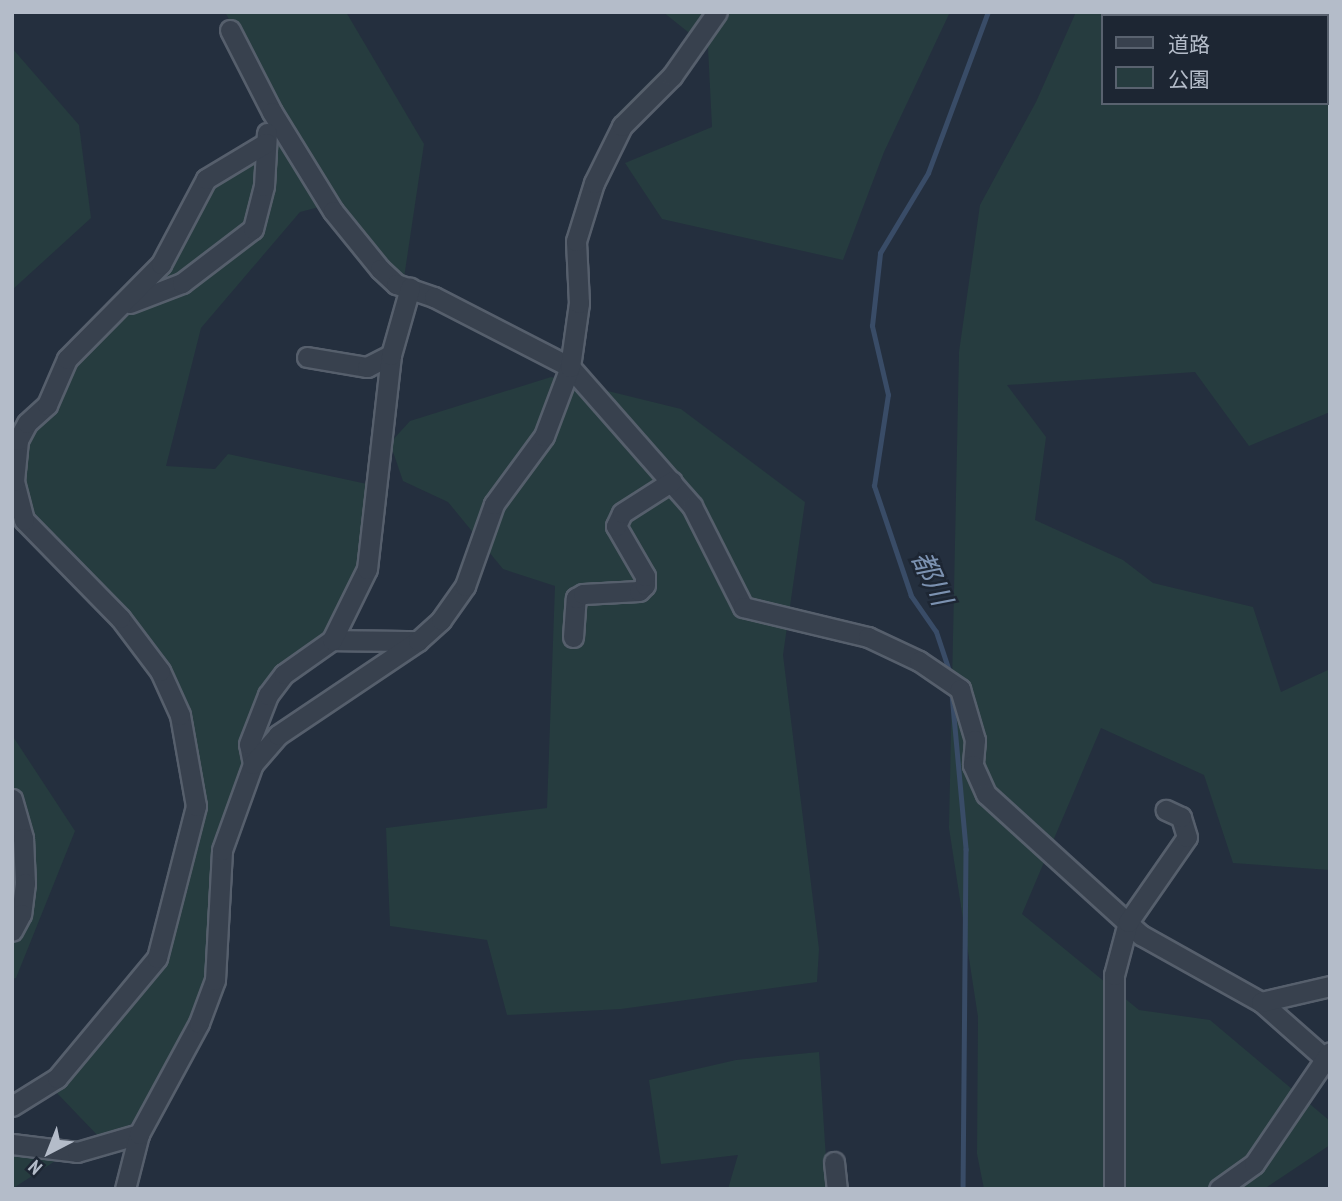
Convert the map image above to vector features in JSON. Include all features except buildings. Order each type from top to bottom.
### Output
[{"type":"street","points":[[125,1189],[139,1134],[199,1023],[215,980],[222,850],[253,764],[278,735],[418,641],[441,620],[466,586],[495,505],[544,436],[570,367],[579,303],[576,241],[594,183],[622,126],[672,76],[717,12]]},
{"type":"street","points":[[230,30],[272,112],[359,247],[396,284],[410,288],[570,367],[692,506],[743,607],[868,637],[919,661],[960,689],[975,740],[973,765],[986,794],[1141,935],[1261,1002],[1328,1058],[1254,1164],[1219,1189]]},
{"type":"street","points":[[117,308],[182,282],[241,242],[253,229],[261,197],[272,112]]},
{"type":"street","points":[[12,1106],[57,1078],[158,958],[196,806],[180,715],[160,671],[120,618],[34,535],[17,501],[13,460],[27,424],[47,405],[67,359],[161,264],[206,179],[267,143]]},
{"type":"street","points":[[253,764],[249,744],[268,695],[284,674],[332,640],[368,569],[391,355],[410,288]]},
{"type":"street","points":[[307,357],[367,367],[391,355]]},
{"type":"street","points":[[573,638],[576,598],[583,594],[639,591],[645,585],[645,576],[616,526],[622,513],[672,481]]},
{"type":"street","points":[[332,640],[418,641]]},
{"type":"street","points":[[12,799],[25,883],[21,914],[12,931]]},
{"type":"street","points":[[1114,1189],[1114,975],[1128,922],[1187,837],[1181,817],[1166,810]]},
{"type":"street","points":[[1261,1002],[1330,986]]},
{"type":"street","points":[[12,1144],[78,1152],[139,1134]]},
{"type":"street","points":[[834,1162],[837,1189]]},
{"type":"green space","points":[[225,12],[346,12],[424,144],[404,278],[372,255],[292,136]]},
{"type":"green space","points":[[663,12],[950,12],[884,152],[843,260],[662,219],[625,163],[712,127],[708,48]]},
{"type":"green space","points":[[1076,12],[1330,12],[1330,412],[1249,446],[1195,372],[1007,385],[1046,437],[1035,520],[1123,560],[1153,583],[1253,607],[1281,692],[1330,669],[1330,870],[1233,863],[1204,775],[1101,728],[1022,914],[1139,1010],[1210,1020],[1330,1121],[1330,1145],[1264,1189],[984,1189],[977,1154],[978,1017],[949,828],[959,352],[980,205],[1036,102]]},
{"type":"green space","points":[[12,48],[79,125],[91,218],[12,290]]},
{"type":"green space","points":[[273,127],[323,206],[300,212],[201,328],[166,466],[215,469],[228,454],[367,484],[362,569],[323,639],[278,671],[242,798],[211,986],[137,1121],[101,1139],[54,1090],[166,954],[201,804],[187,719],[24,504],[19,453],[68,372],[117,314],[214,179]]},
{"type":"green space","points":[[551,377],[681,409],[805,502],[783,655],[819,949],[817,982],[621,1009],[507,1015],[487,940],[390,926],[386,828],[547,808],[555,586],[503,569],[448,502],[403,481],[390,443],[410,421]]},
{"type":"green space","points":[[12,735],[75,831],[16,978],[12,979]]},
{"type":"green space","points":[[819,1052],[828,1189],[728,1189],[738,1155],[661,1164],[649,1080],[736,1060]]},
{"type":"green space","points":[[12,1149],[63,1156],[12,1189]]},
{"type":"waterway","name":"都川","points":[[950,674],[936,632],[911,596],[874,486],[888,395],[872,326],[880,253],[928,173],[988,12]]},
{"type":"waterway","name":"都川","points":[[952,694],[966,849],[963,1189]]}]
